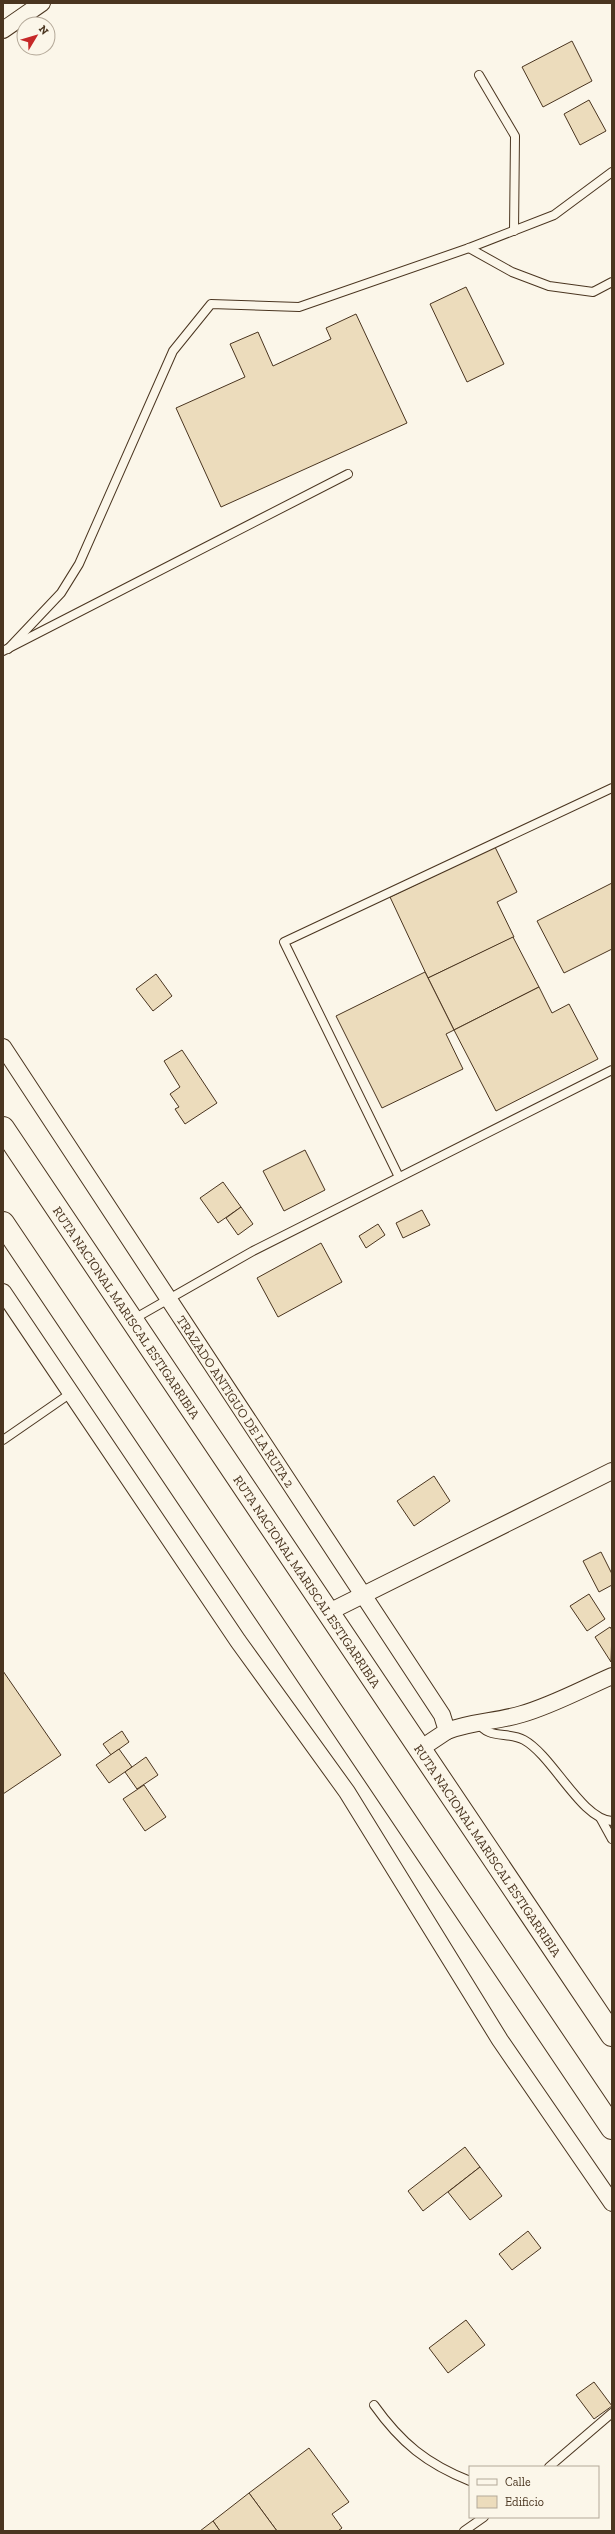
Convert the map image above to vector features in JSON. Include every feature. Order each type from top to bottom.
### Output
[{"type":"highway","name":"RUTA NACIONAL MARISCAL ESTIGARRIBIA","points":[[3,1128],[612,2035]]},
{"type":"highway","points":[[3,1224],[612,2128]]},
{"type":"street","points":[[3,30],[42,3]]},
{"type":"street","name":"TRAZADO ANTIGUO DE LA RUTA 2","points":[[3,1047],[362,1596],[442,1715],[448,1731]]},
{"type":"street","points":[[3,1292],[238,1641],[347,1792],[500,2040],[612,2203]]},
{"type":"street","points":[[329,1612],[612,1471]]},
{"type":"street","points":[[420,1749],[448,1731],[469,1723],[503,1719],[537,1709],[612,1676]]},
{"type":"lane","points":[[479,75],[515,136],[514,231]]},
{"type":"lane","points":[[6,650],[61,593],[79,564],[172,350],[211,304],[299,307],[469,248],[554,215],[612,172]]},
{"type":"lane","points":[[469,248],[512,272],[549,286],[593,292],[612,282]]},
{"type":"lane","points":[[6,650],[348,474]]},
{"type":"lane","points":[[399,1177],[284,942],[612,788]]},
{"type":"lane","points":[[132,1320],[253,1251],[612,1070]]},
{"type":"lane","points":[[3,1440],[71,1393]]},
{"type":"lane","points":[[478,1722],[490,1733],[516,1736],[530,1744],[593,1814],[601,1819],[612,1821]]},
{"type":"lane","points":[[601,1819],[612,1839]]},
{"type":"lane","points":[[374,2405],[401,2438],[419,2455],[442,2470],[469,2481]]},
{"type":"lane","points":[[550,2466],[612,2413]]},
{"type":"lane","points":[[464,2531],[483,2518]]},
{"type":"building","points":[[572,41],[592,81],[543,107],[522,67]]},
{"type":"building","points":[[589,100],[606,131],[580,145],[564,114]]},
{"type":"building","points":[[466,287],[504,364],[467,382],[430,304]]},
{"type":"building","points":[[356,314],[407,423],[221,507],[176,408],[245,377],[230,344],[258,332],[273,366],[331,339],[326,328]]},
{"type":"building","points":[[495,847],[517,892],[497,902],[514,937],[428,978],[390,897]]},
{"type":"building","points":[[612,883],[612,949],[564,973],[537,921]]},
{"type":"building","points":[[513,937],[539,987],[454,1030],[428,978]]},
{"type":"building","points":[[425,972],[454,1030],[446,1034],[463,1069],[382,1108],[336,1016]]},
{"type":"building","points":[[156,974],[172,996],[153,1011],[136,989]]},
{"type":"building","points":[[539,987],[552,1013],[569,1004],[598,1059],[496,1111],[454,1030]]},
{"type":"building","points":[[182,1050],[217,1103],[185,1124],[175,1109],[179,1107],[170,1094],[180,1087],[164,1061]]},
{"type":"building","points":[[305,1150],[325,1190],[284,1211],[263,1171]]},
{"type":"building","points":[[223,1182],[241,1207],[218,1223],[200,1198]]},
{"type":"building","points":[[241,1207],[253,1224],[238,1235],[226,1218]]},
{"type":"building","points":[[422,1210],[430,1225],[403,1238],[396,1223]]},
{"type":"building","points":[[378,1224],[385,1235],[366,1248],[359,1236]]},
{"type":"building","points":[[321,1243],[342,1282],[278,1317],[257,1278]]},
{"type":"building","points":[[434,1476],[450,1501],[414,1526],[397,1501]]},
{"type":"building","points":[[601,1552],[612,1574],[612,1585],[599,1592],[583,1561]]},
{"type":"building","points":[[589,1594],[605,1619],[587,1631],[570,1606]]},
{"type":"building","points":[[610,1627],[612,1630],[611,1662],[595,1637]]},
{"type":"building","points":[[3,1671],[61,1755],[3,1794]]},
{"type":"building","points":[[122,1731],[129,1742],[111,1755],[103,1744]]},
{"type":"building","points":[[119,1749],[132,1767],[109,1783],[96,1765]]},
{"type":"building","points":[[146,1757],[158,1775],[137,1789],[125,1772]]},
{"type":"building","points":[[144,1785],[166,1817],[145,1831],[123,1799]]},
{"type":"building","points":[[465,2147],[480,2167],[423,2211],[408,2191]]},
{"type":"building","points":[[480,2167],[502,2196],[470,2220],[448,2192]]},
{"type":"building","points":[[528,2231],[541,2248],[512,2270],[499,2254]]},
{"type":"building","points":[[466,2320],[485,2345],[448,2373],[429,2348]]},
{"type":"building","points":[[594,2382],[612,2406],[594,2419],[576,2395]]},
{"type":"building","points":[[309,2448],[349,2502],[332,2514],[342,2528],[338,2531],[277,2531],[249,2493]]},
{"type":"building","points":[[249,2493],[277,2531],[220,2531],[213,2521]]},
{"type":"building","points":[[213,2521],[220,2531],[200,2531]]}]
